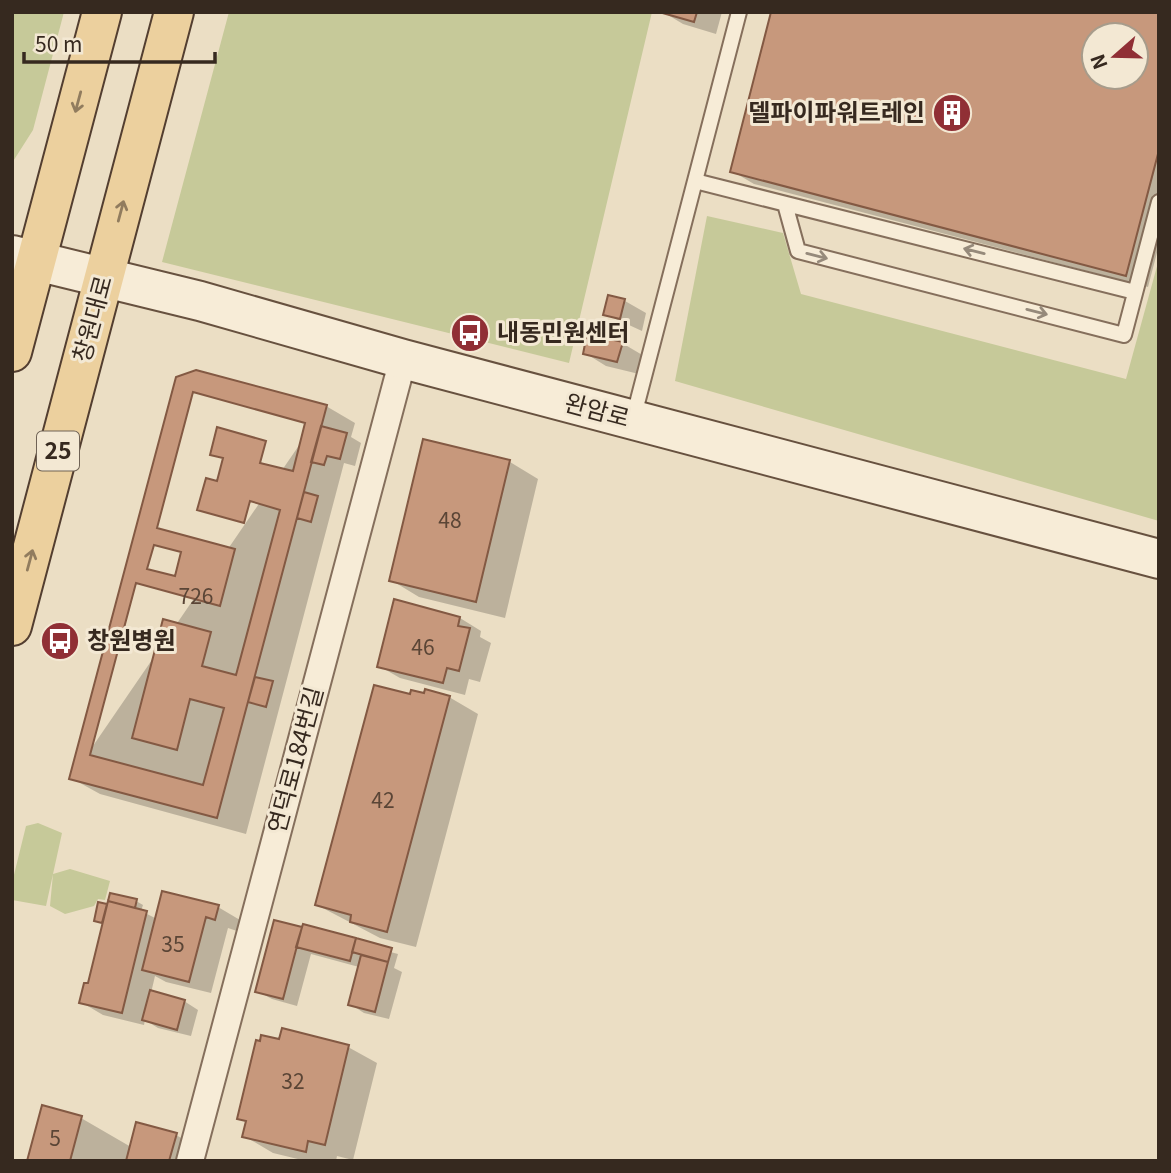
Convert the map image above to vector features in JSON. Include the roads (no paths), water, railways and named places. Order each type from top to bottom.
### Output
[{"type":"main road","points":[[12,352],[24,258],[102,12]]},
{"type":"main road","name":"창원대로","points":[[12,626],[174,12]]},
{"type":"main road","name":"완암로","points":[[24,258],[200,301],[403,359],[1159,559]]},
{"type":"street","name":"연덕로184번길","points":[[190,1161],[403,359]]},
{"type":"lane","points":[[633,420],[739,12]]},
{"type":"lane","points":[[695,181],[1135,292]]},
{"type":"lane","points":[[785,204],[798,251],[1124,335],[1159,202]]},
{"type":"place","name":"델파이파워트레인","points":[[952,113]]},
{"type":"place","name":"내동민원센터","points":[[470,333]]},
{"type":"place","name":"창원병원","points":[[60,641]]}]
